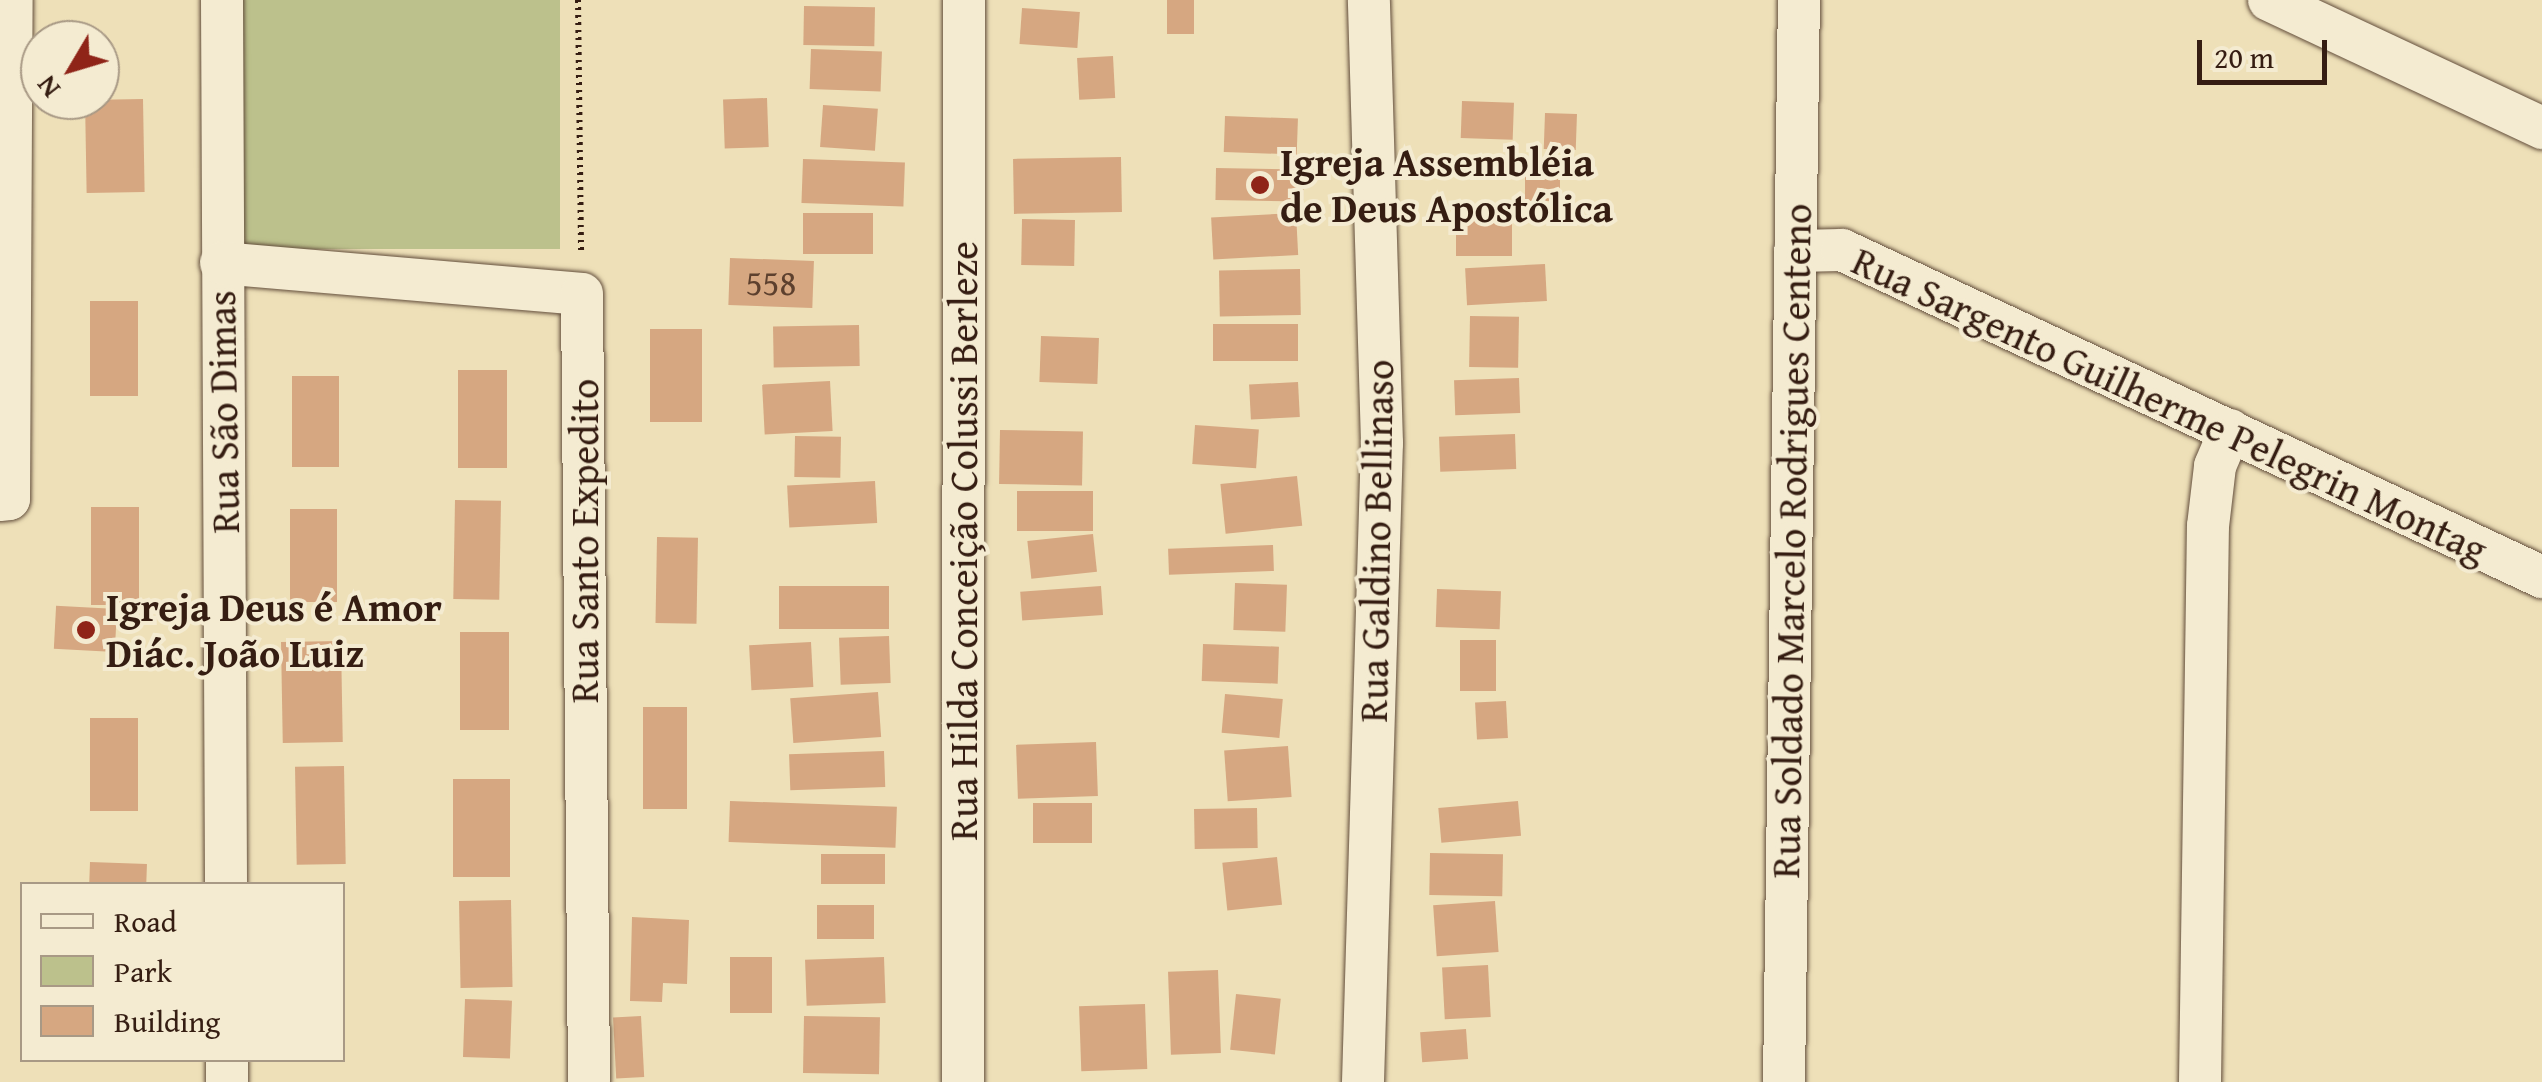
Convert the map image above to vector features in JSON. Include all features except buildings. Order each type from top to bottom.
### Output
[{"type":"street","points":[[5,499],[12,0]]},
{"type":"street","name":"Rua São Dimas","points":[[222,0],[226,882]]},
{"type":"street","name":"Rua Hilda Conceição Colussi Berleze","points":[[963,1082],[964,0]]},
{"type":"street","name":"Rua Galdino Bellinaso","points":[[1363,1082],[1382,442],[1369,0]]},
{"type":"street","name":"Rua Soldado Marcelo Rodrigues Centeno","points":[[1784,1082],[1798,0]]},
{"type":"street","points":[[2269,0],[2542,128]]},
{"type":"street","name":"Rua Sargento Guilherme Pelegrin Montag","points":[[1795,251],[1842,250],[2542,577]]},
{"type":"street","points":[[221,263],[582,294]]},
{"type":"street","name":"Rua Santo Expedito","points":[[582,294],[588,1082]]},
{"type":"street","points":[[2200,1082],[2208,526],[2215,466],[2230,430]]},
{"type":"path","points":[[578,0],[582,294]]},
{"type":"green space","points":[[242,0],[560,0],[560,249],[242,249]]},
{"type":"place","name":"Igreja Assembléia de Deus Apostólica","points":[[1260,185]]},
{"type":"place","name":"Igreja Deus é Amor Diác. João Luiz","points":[[86,630]]}]
